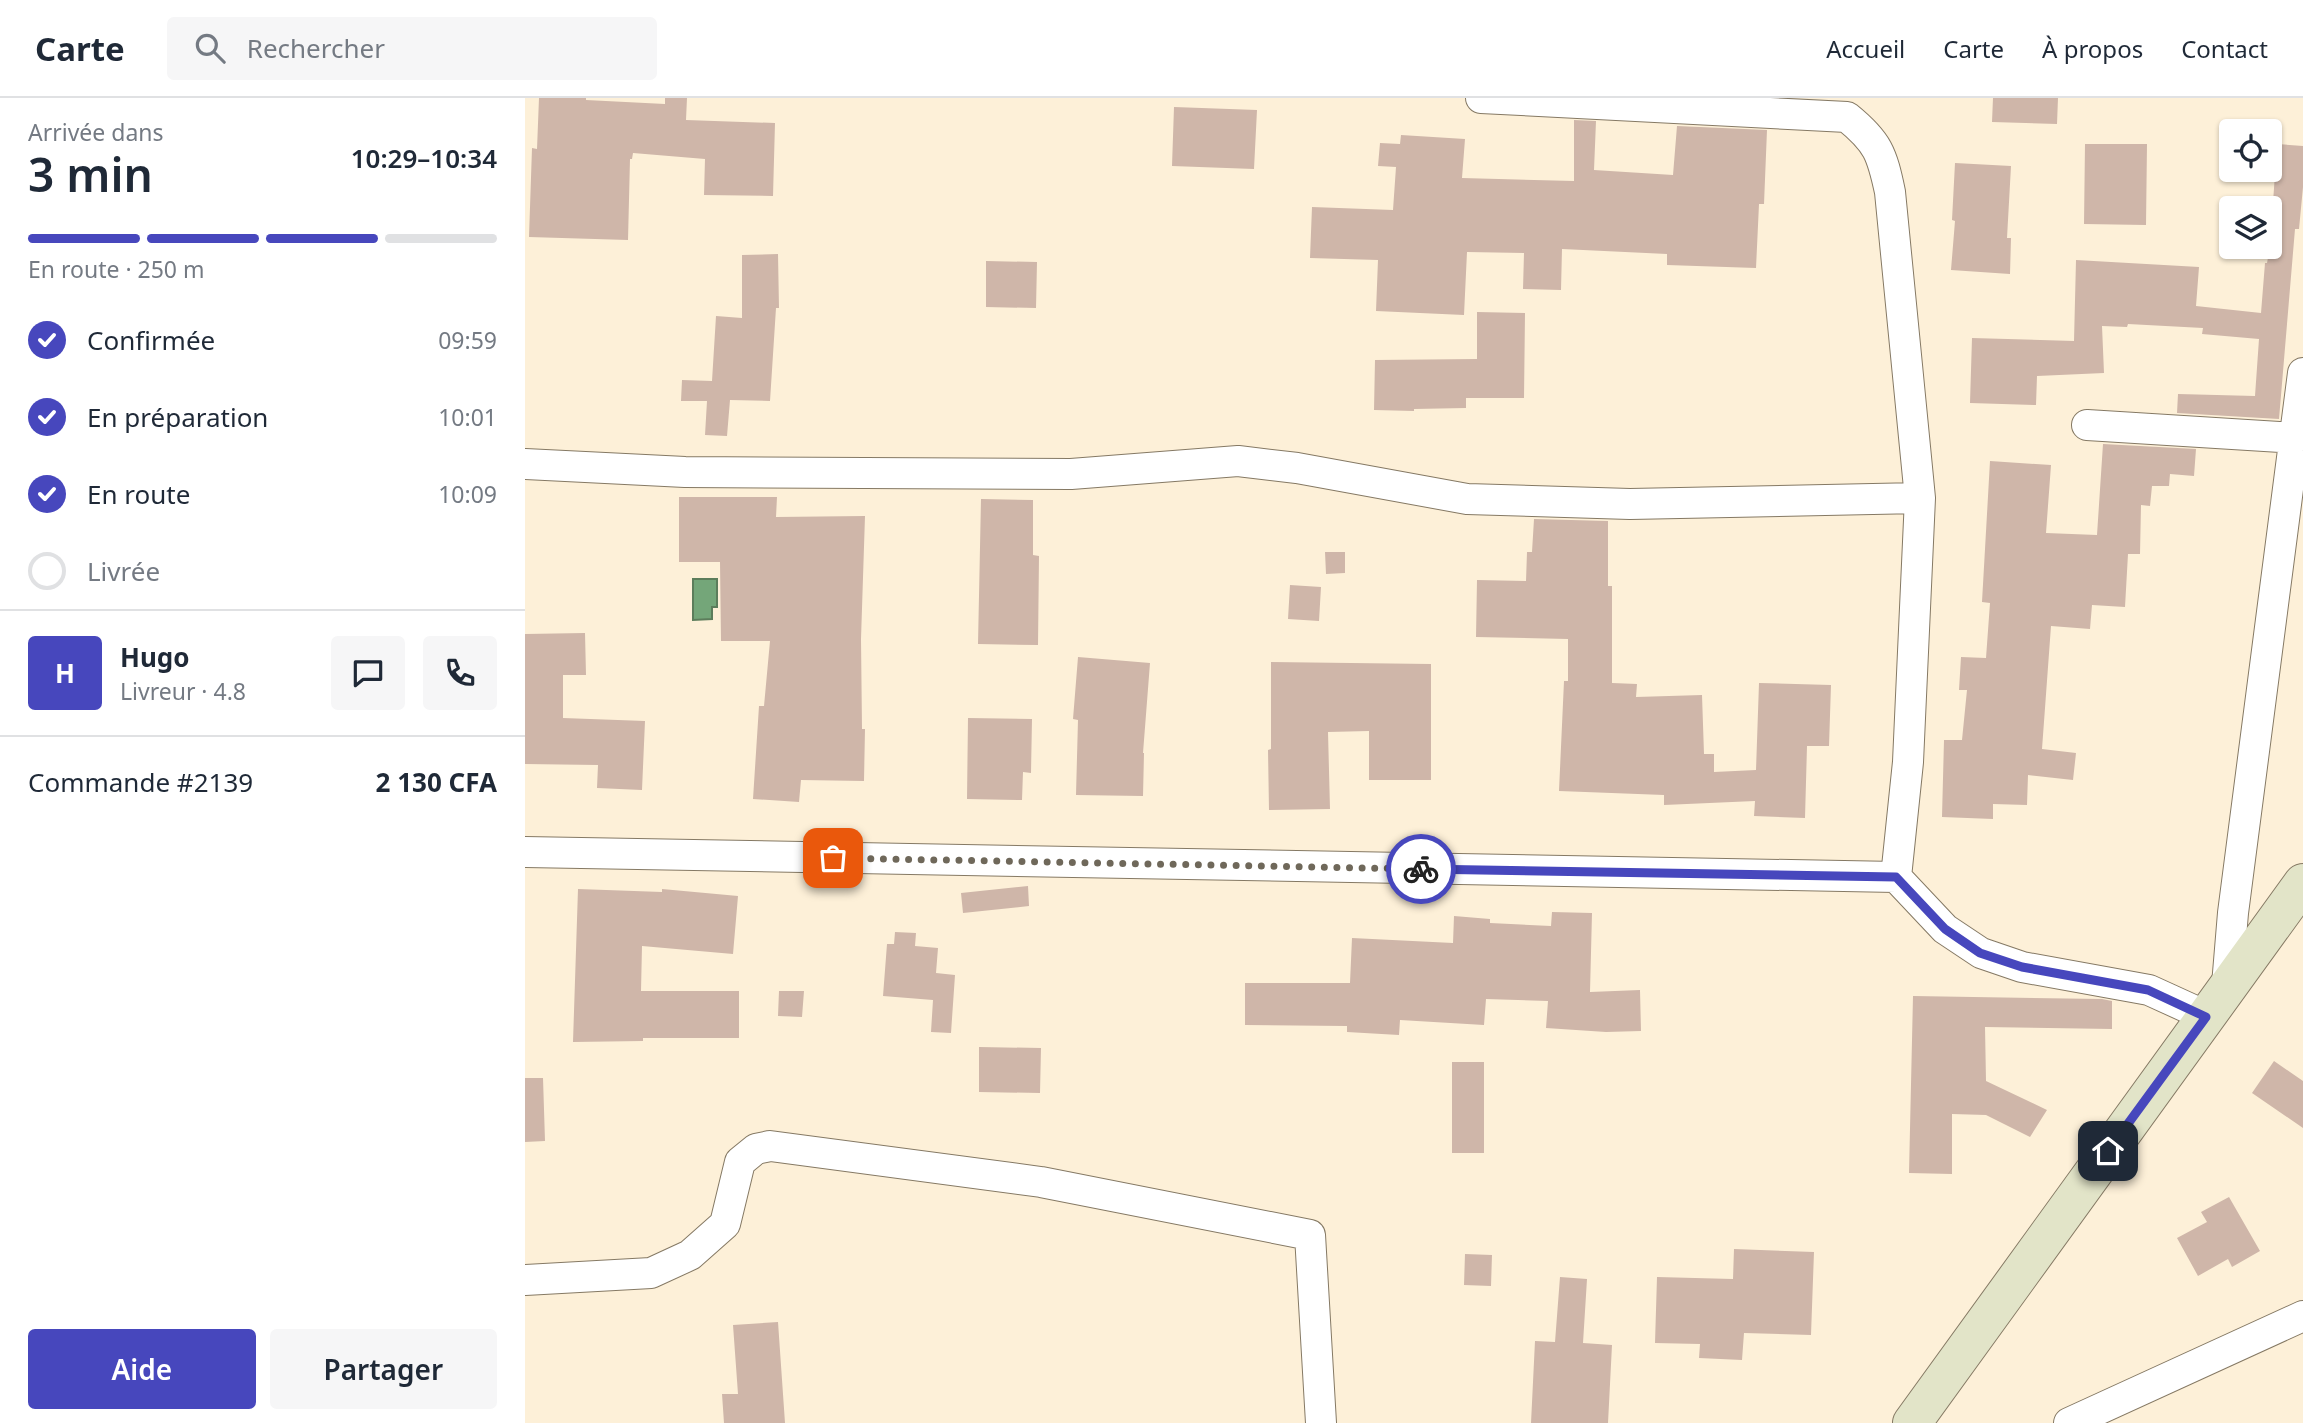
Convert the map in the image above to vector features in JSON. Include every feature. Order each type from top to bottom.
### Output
[{"type":"street","points":[[1481,98],[1848,108],[1869,135],[1884,163],[1890,192],[1920,498],[1907,762],[1896,877]]},
{"type":"street","points":[[2227,985],[2233,912],[2303,373]]},
{"type":"street","points":[[2087,425],[2295,438]]},
{"type":"street","points":[[525,464],[685,472],[1071,474],[1238,461],[1297,468],[1467,499],[1630,503],[1920,498]]},
{"type":"street","points":[[525,852],[1896,877],[1945,929],[1980,953],[2022,967],[2148,990],[2206,1017]]},
{"type":"street","points":[[1912,1423],[2303,883]]},
{"type":"street","points":[[525,1280],[651,1273],[690,1255],[725,1224],[740,1162],[756,1149],[770,1146],[1041,1182],[1310,1234],[1321,1423]]},
{"type":"street","points":[[2069,1423],[2303,1316]]},
{"type":"shaded area","points":[[693,579],[717,579],[717,607],[712,607],[712,619],[693,620]]},
{"type":"building","points":[[539,98],[586,98],[665,104],[665,98],[687,98],[686,120],[775,123],[773,196],[704,195],[705,159],[633,153],[630,159],[628,240],[529,237],[532,148],[537,149]]},
{"type":"building","points":[[1993,98],[2058,98],[2057,124],[1992,122]]},
{"type":"building","points":[[1174,107],[1257,110],[1254,169],[1172,166]]},
{"type":"building","points":[[1574,120],[1596,121],[1594,170],[1673,175],[1677,126],[1767,130],[1764,204],[1759,204],[1756,268],[1667,265],[1667,254],[1562,249],[1561,290],[1523,289],[1524,253],[1467,252],[1464,315],[1376,311],[1378,260],[1310,258],[1312,207],[1393,210],[1396,167],[1378,166],[1380,143],[1400,144],[1401,135],[1465,139],[1462,178],[1574,181]]},
{"type":"building","points":[[2085,144],[2147,144],[2146,225],[2084,224]]},
{"type":"building","points":[[2282,144],[2303,146],[2303,187],[2299,229],[2295,229],[2279,419],[2177,413],[2178,394],[2255,396],[2259,339],[2202,334],[2203,328],[2128,324],[2127,327],[2102,326],[2104,373],[2037,376],[2036,405],[1970,403],[1972,338],[2074,341],[2076,260],[2199,267],[2196,306],[2261,313],[2265,263],[2268,259],[2282,259],[2282,196],[2273,196],[2274,182],[2282,182]]},
{"type":"building","points":[[1955,163],[2011,166],[2007,238],[2011,238],[2010,274],[1951,270],[1955,221],[1952,220]]},
{"type":"building","points":[[778,254],[779,308],[776,308],[770,401],[730,400],[727,436],[705,435],[707,401],[681,401],[682,380],[712,381],[716,316],[742,318],[742,255]]},
{"type":"building","points":[[986,261],[1037,262],[1036,308],[986,307]]},
{"type":"building","points":[[1477,312],[1525,313],[1524,398],[1466,398],[1466,408],[1374,410],[1375,360],[1477,359]]},
{"type":"building","points":[[2103,444],[2196,449],[2194,476],[2170,474],[2169,486],[2152,486],[2150,506],[2141,505],[2140,554],[2128,554],[2125,607],[2092,605],[2090,629],[2051,626],[2042,749],[2076,753],[2073,780],[2028,775],[2027,805],[1993,804],[1993,819],[1942,817],[1944,740],[1962,740],[1967,690],[1959,690],[1961,657],[1986,658],[1990,603],[1982,602],[1990,461],[2051,465],[2046,533],[2097,535]]},
{"type":"building","points":[[679,497],[777,497],[776,517],[865,516],[861,639],[864,781],[801,780],[799,802],[753,799],[759,706],[764,706],[770,641],[721,641],[720,562],[679,562]]},
{"type":"building","points":[[981,499],[1033,500],[1033,555],[1039,556],[1038,645],[978,644]]},
{"type":"building","points":[[1534,519],[1608,521],[1608,586],[1612,586],[1612,683],[1637,684],[1636,697],[1702,695],[1704,754],[1714,754],[1714,772],[1756,770],[1759,683],[1831,685],[1829,746],[1807,746],[1805,818],[1754,816],[1755,801],[1664,805],[1664,795],[1559,791],[1564,681],[1568,681],[1568,639],[1476,637],[1477,580],[1526,581],[1527,552],[1532,552]]},
{"type":"building","points":[[1325,552],[1345,552],[1345,573],[1326,574]]},
{"type":"building","points":[[1290,585],[1321,587],[1319,621],[1288,619]]},
{"type":"building","points":[[585,633],[586,675],[563,675],[563,718],[645,721],[642,790],[597,788],[598,765],[525,764],[525,634]]},
{"type":"building","points":[[1078,657],[1150,663],[1143,753],[1143,796],[1076,795],[1078,720],[1073,719]]},
{"type":"building","points":[[1271,662],[1431,664],[1431,780],[1369,780],[1369,731],[1328,732],[1330,809],[1269,810]]},
{"type":"building","points":[[968,718],[1032,719],[1031,773],[1023,772],[1022,800],[967,799]]},
{"type":"building","points":[[1028,886],[1029,906],[963,913],[961,893]]},
{"type":"building","points":[[578,889],[662,892],[662,889],[738,896],[733,954],[642,946],[641,991],[739,991],[739,1038],[643,1038],[643,1041],[573,1042]]},
{"type":"building","points":[[1552,912],[1592,913],[1590,992],[1640,990],[1641,1031],[1606,1032],[1546,1028],[1548,1001],[1486,999],[1484,1025],[1400,1020],[1399,1035],[1347,1032],[1347,1026],[1245,1025],[1245,983],[1350,983],[1352,938],[1453,943],[1454,916],[1490,919],[1490,923],[1551,926]]},
{"type":"building","points":[[895,932],[916,933],[915,946],[938,948],[936,973],[955,975],[951,1033],[931,1032],[933,1000],[883,996],[887,944],[894,944]]},
{"type":"building","points":[[779,991],[804,991],[802,1017],[778,1016]]},
{"type":"building","points":[[1913,996],[2102,999],[2112,1001],[2112,1029],[1985,1027],[1986,1081],[2047,1110],[2030,1137],[1986,1115],[1952,1114],[1952,1174],[1909,1173]]},
{"type":"building","points":[[979,1047],[1041,1048],[1040,1093],[979,1092]]},
{"type":"building","points":[[2274,1061],[2303,1081],[2303,1128],[2252,1093]]},
{"type":"building","points":[[1452,1062],[1484,1062],[1484,1153],[1452,1153]]},
{"type":"building","points":[[525,1078],[543,1078],[545,1141],[525,1142]]},
{"type":"building","points":[[2229,1197],[2260,1251],[2232,1267],[2228,1259],[2198,1276],[2177,1238],[2207,1222],[2201,1212]]},
{"type":"building","points":[[1734,1249],[1814,1252],[1811,1335],[1744,1333],[1742,1360],[1699,1358],[1700,1344],[1655,1343],[1657,1277],[1733,1279]]},
{"type":"building","points":[[1465,1254],[1492,1255],[1491,1286],[1464,1285]]},
{"type":"building","points":[[1560,1277],[1587,1279],[1583,1343],[1612,1345],[1608,1423],[1531,1423],[1535,1341],[1555,1342]]},
{"type":"building","points":[[778,1322],[785,1423],[724,1423],[722,1394],[738,1394],[733,1325]]},
{"type":"way so far","points":[[833,858],[1421,869]]},
{"type":"route","points":[[1421,869],[1896,877],[1945,929],[1980,953],[2022,967],[2148,990],[2206,1017],[2108,1151]]}]
